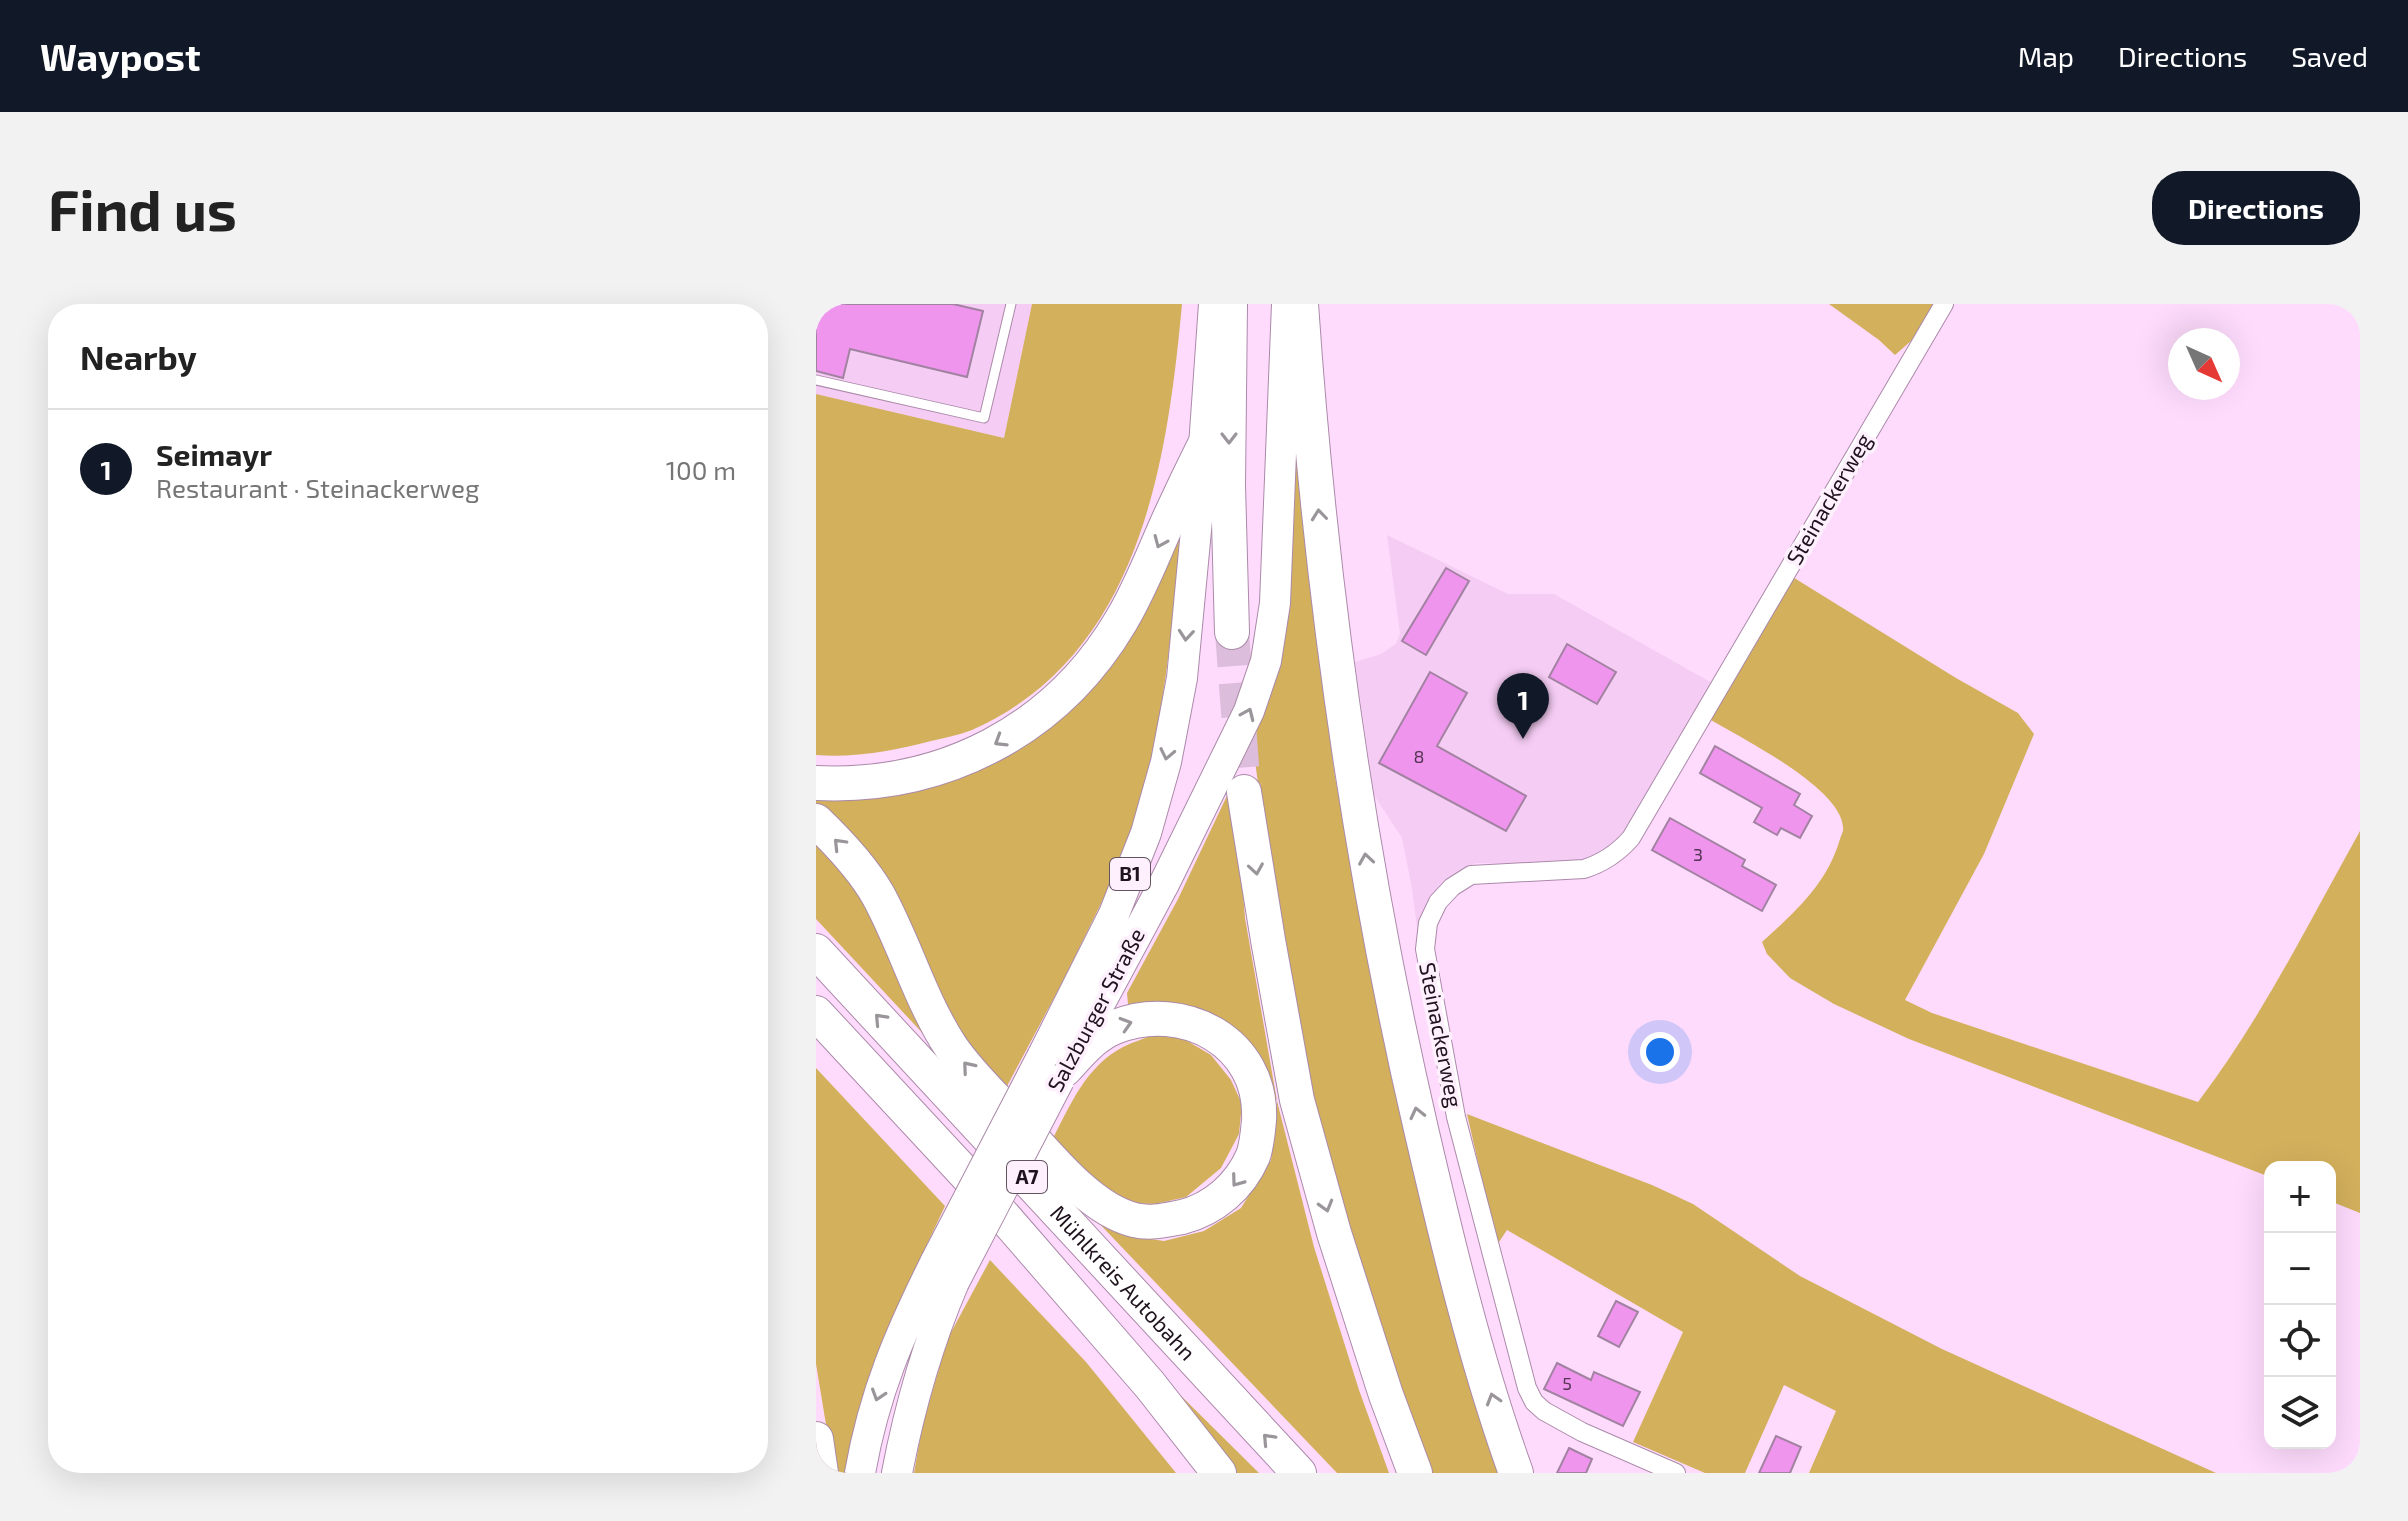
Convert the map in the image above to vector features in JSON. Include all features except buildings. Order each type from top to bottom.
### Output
[{"type":"highway","points":[[1230,304],[1228,485],[1232,632]]},
{"type":"highway","points":[[1301,304],[1328,607],[1371,888],[1401,1043],[1435,1189],[1463,1299],[1516,1473]]},
{"type":"highway","points":[[816,783],[896,779],[942,768],[987,749],[1026,725],[1061,697],[1093,662],[1121,622],[1147,573],[1204,446]]},
{"type":"highway","points":[[1244,792],[1297,1100],[1334,1233],[1386,1395],[1415,1473]]},
{"type":"highway","points":[[816,821],[845,849],[877,894],[932,1015],[953,1049],[1078,1186],[1095,1199],[1132,1219],[1152,1222],[1192,1214],[1229,1192],[1253,1154],[1259,1122],[1257,1092],[1237,1053],[1210,1030],[1176,1018],[1140,1019],[1102,1033],[1055,1069]]},
{"type":"highway","name":"Mühlkreis Autobahn","points":[[816,951],[1299,1473]]},
{"type":"highway","name":"Mühlkreis Autobahn","points":[[816,1013],[986,1196],[1150,1385],[1219,1473]]},
{"type":"highway","points":[[816,1042],[1012,1254],[1129,1391],[1194,1473]]},
{"type":"highway","points":[[816,1439],[821,1473]]},
{"type":"main road","name":"Salzburger Straße","points":[[1055,1069],[1146,833],[1166,762],[1182,678],[1214,304]]},
{"type":"main road","name":"Salzburger Straße","points":[[860,1473],[877,1397],[905,1322],[945,1272],[1055,1069],[1164,884],[1258,688],[1270,644],[1275,603],[1287,304]]},
{"type":"main road","name":"Salzburger Straße","points":[[897,1473],[907,1419],[933,1332],[945,1272]]},
{"type":"street","name":"Steinackerweg","points":[[1676,1473],[1582,1432],[1544,1411],[1534,1402],[1527,1388],[1456,1117],[1425,949],[1428,923],[1438,902],[1452,887],[1471,875],[1584,869],[1601,863],[1631,838],[1944,304]]},
{"type":"lane","points":[[816,380],[984,418],[1011,304]]},
{"type":"shaded area","points":[[816,304],[1032,304],[1004,438],[816,394]]},
{"type":"shaded area","points":[[1032,304],[1182,304],[1176,366],[1153,490],[1134,550],[1108,605],[1073,655],[1028,697],[972,730],[888,751],[816,755],[816,394],[1004,438]]},
{"type":"shaded area","points":[[1829,304],[1934,304],[1911,341],[1895,355]]},
{"type":"shaded area","points":[[1293,403],[1312,605],[1335,777],[1388,1054],[1501,1473],[1430,1473],[1368,1301],[1319,1129],[1281,956],[1253,746],[1276,655]]},
{"type":"shaded area","points":[[1189,490],[1150,777],[1112,881],[1005,1090],[985,1071],[816,810],[816,795],[1019,745]]},
{"type":"shaded area","points":[[1387,535],[1508,594],[1554,594],[1712,683],[1629,827],[1611,846],[1593,858],[1573,865],[1476,863],[1458,871],[1441,884],[1426,903],[1418,936],[1402,838],[1374,795],[1355,662],[1381,654],[1396,644],[1400,633]]},
{"type":"shaded area","points":[[1791,576],[2018,713],[2034,734],[1984,854],[1905,1000],[1932,1013],[2198,1102],[2264,1003],[2360,831],[2360,1213],[2336,1203],[2336,1161],[2264,1161],[2264,1175],[1909,1039],[1834,1004],[1790,978],[1767,954],[1762,942],[1798,908],[1818,883],[1834,855],[1843,827],[1838,812],[1809,781],[1711,720]]},
{"type":"shaded area","points":[[1234,781],[1245,918],[1277,1101],[1253,1053],[1223,1024],[1197,1008],[1162,1002],[1128,1004],[1127,993],[1178,899]]},
{"type":"shaded area","points":[[816,840],[865,901],[942,1054],[816,919]]},
{"type":"shaded area","points":[[1153,1035],[1184,1039],[1211,1055],[1231,1080],[1242,1104],[1239,1134],[1221,1168],[1186,1197],[1155,1204],[1125,1203],[1092,1184],[1051,1142],[1072,1101],[1098,1065],[1123,1047]]},
{"type":"shaded area","points":[[816,1068],[945,1206],[885,1334],[857,1421],[846,1473],[834,1473],[816,1364]]},
{"type":"shaded area","points":[[1277,1101],[1314,1247],[1389,1473],[1337,1473],[1094,1218],[1138,1237],[1164,1241],[1204,1231],[1241,1208],[1271,1160]]},
{"type":"shaded area","points":[[1467,1114],[1652,1185],[1693,1204],[1800,1276],[1942,1349],[2216,1473],[1809,1473],[1836,1411],[1784,1385],[1745,1473],[1705,1473],[1633,1442],[1683,1332],[1507,1230],[1497,1245]]},
{"type":"shaded area","points":[[990,1260],[1086,1362],[1176,1473],[914,1473],[922,1427],[948,1338]]},
{"type":"shaded area","points":[[1160,1375],[1259,1473],[1236,1473]]},
{"type":"tunnel","points":[[1232,632],[1244,792]]},
{"type":"place","name":"Seimayr","points":[[1523,739]]}]
